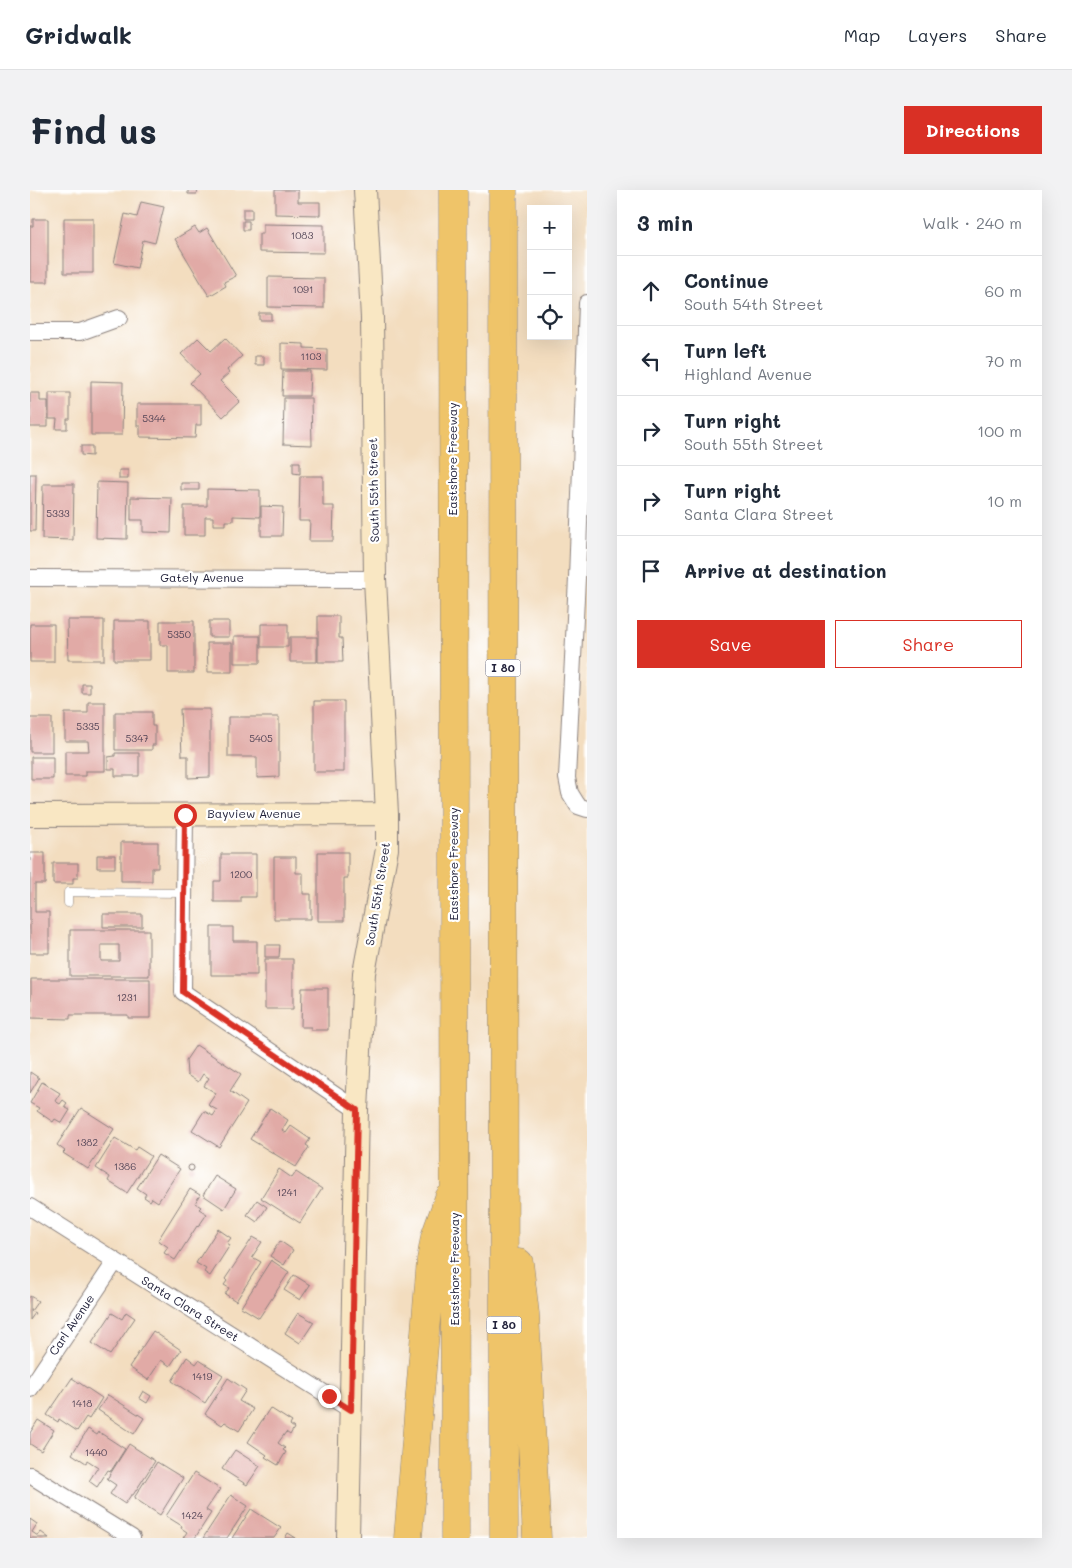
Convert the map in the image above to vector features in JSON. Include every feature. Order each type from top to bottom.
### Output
[{"type":"highway","points":[[434,190],[453,390]]},
{"type":"highway","name":"Eastshore Freeway","points":[[453,190],[455,1538]]},
{"type":"highway","name":"I 80","points":[[503,190],[504,1538]]},
{"type":"highway","points":[[503,223],[515,190]]},
{"type":"highway","points":[[503,1112],[524,1314],[537,1538]]},
{"type":"highway","points":[[408,1538],[431,1260],[435,1237],[455,1183]]},
{"type":"street","name":"South 55th Street","points":[[348,1538],[357,1110],[364,973],[387,849],[387,814],[375,578],[372,318],[365,190]]},
{"type":"street","points":[[583,808],[570,793],[568,778],[582,578],[587,303]]},
{"type":"street","points":[[30,332],[80,332],[119,318]]},
{"type":"street","name":"Gately Avenue","points":[[30,578],[375,578]]},
{"type":"street","name":"Bayview Avenue","points":[[30,815],[387,814]]},
{"type":"street","points":[[185,815],[183,992],[357,1110]]},
{"type":"street","name":"Santa Clara Street","points":[[30,1207],[351,1410]]},
{"type":"street","name":"Carl Avenue","points":[[30,1389],[115,1262]]},
{"type":"street","points":[[30,1474],[132,1538]]},
{"type":"lane","points":[[68,903],[68,892],[184,893]]},
{"type":"building","points":[[188,190],[198,190],[197,194],[188,194]]},
{"type":"building","points":[[275,190],[298,190],[298,202],[320,202],[320,215],[275,214]]},
{"type":"building","points":[[141,202],[164,207],[155,243],[143,240],[137,268],[114,263],[125,214],[137,217]]},
{"type":"building","points":[[243,209],[252,209],[252,219],[243,219]]},
{"type":"building","points":[[64,218],[93,218],[93,273],[64,273]]},
{"type":"building","points":[[33,219],[48,219],[48,282],[30,282],[30,226],[33,226]]},
{"type":"building","points":[[243,221],[249,221],[249,230],[243,230]]},
{"type":"building","points":[[263,224],[324,225],[324,253],[259,252],[259,234],[263,234]]},
{"type":"building","points":[[195,227],[199,233],[207,228],[236,276],[224,282],[226,286],[209,296],[175,239]]},
{"type":"building","points":[[268,277],[324,278],[324,308],[268,307]]},
{"type":"building","points":[[259,313],[271,313],[271,320],[259,320]]},
{"type":"building","points":[[198,338],[211,351],[225,338],[242,356],[227,370],[229,373],[220,381],[240,401],[223,417],[190,383],[200,374],[181,354]]},
{"type":"building","points":[[281,343],[304,344],[304,348],[327,349],[327,370],[281,369]]},
{"type":"building","points":[[255,356],[264,356],[264,365],[255,365]]},
{"type":"building","points":[[283,371],[310,371],[309,396],[282,396]]},
{"type":"building","points":[[91,381],[123,382],[122,435],[91,435]]},
{"type":"building","points":[[30,393],[40,393],[40,401],[48,401],[48,427],[30,427]]},
{"type":"building","points":[[49,393],[70,393],[70,419],[67,419],[67,429],[56,429],[57,419],[49,419]]},
{"type":"building","points":[[284,398],[311,398],[312,445],[283,444]]},
{"type":"building","points":[[137,404],[201,404],[201,425],[196,425],[195,438],[140,437],[140,426],[137,426]]},
{"type":"building","points":[[81,446],[92,446],[92,456],[81,455]]},
{"type":"building","points":[[293,462],[300,462],[300,474],[293,473]]},
{"type":"building","points":[[119,470],[128,470],[128,479],[119,479]]},
{"type":"building","points":[[30,474],[36,474],[35,531],[30,531]]},
{"type":"building","points":[[300,476],[323,476],[323,506],[334,506],[333,541],[309,541],[310,521],[299,521]]},
{"type":"building","points":[[97,482],[128,483],[127,539],[96,538]]},
{"type":"building","points":[[181,483],[199,483],[199,490],[181,490]]},
{"type":"building","points":[[43,484],[74,484],[73,540],[42,539]]},
{"type":"building","points":[[207,489],[260,490],[260,517],[233,516],[233,521],[225,521],[225,525],[213,525],[213,517],[205,517],[205,535],[184,535],[184,506],[207,506]]},
{"type":"building","points":[[131,497],[172,498],[171,533],[143,532],[143,520],[131,520]]},
{"type":"building","points":[[261,506],[283,507],[282,536],[261,536]]},
{"type":"building","points":[[318,616],[339,616],[339,638],[342,638],[343,662],[318,662]]},
{"type":"building","points":[[67,620],[104,620],[104,660],[68,660]]},
{"type":"building","points":[[114,621],[150,621],[150,660],[114,660]]},
{"type":"building","points":[[160,621],[194,621],[194,673],[168,673],[168,645],[160,645]]},
{"type":"building","points":[[209,621],[229,621],[229,637],[209,637]]},
{"type":"building","points":[[30,624],[54,624],[54,662],[30,662]]},
{"type":"building","points":[[261,624],[288,624],[288,647],[261,647]]},
{"type":"building","points":[[234,636],[260,636],[260,663],[234,663]]},
{"type":"building","points":[[290,637],[317,637],[317,662],[290,662]]},
{"type":"building","points":[[207,643],[232,643],[232,672],[208,672]]},
{"type":"building","points":[[82,684],[90,684],[90,693],[82,693]]},
{"type":"building","points":[[314,701],[344,701],[344,772],[314,772]]},
{"type":"building","points":[[88,702],[105,702],[105,771],[86,771],[86,776],[65,776],[65,751],[89,751],[88,741],[65,741],[65,713],[88,713]]},
{"type":"building","points":[[180,709],[210,709],[210,777],[188,778],[188,756],[182,756]]},
{"type":"building","points":[[115,712],[152,712],[152,726],[155,726],[155,745],[152,745],[152,750],[115,750]]},
{"type":"building","points":[[228,717],[279,717],[279,777],[257,778],[257,757],[228,757]]},
{"type":"building","points":[[30,718],[52,718],[52,752],[30,752]]},
{"type":"building","points":[[115,753],[139,753],[139,776],[115,776],[115,769],[108,769],[108,757],[115,756]]},
{"type":"building","points":[[31,757],[53,757],[53,779],[31,779]]},
{"type":"building","points":[[121,842],[158,842],[158,868],[152,868],[152,881],[121,881]]},
{"type":"building","points":[[318,852],[348,852],[348,878],[344,878],[344,921],[318,921]]},
{"type":"building","points":[[30,853],[45,853],[45,884],[35,884],[35,912],[49,912],[49,953],[30,953]]},
{"type":"building","points":[[221,854],[256,854],[256,897],[241,897],[241,902],[214,902],[214,881],[221,881]]},
{"type":"building","points":[[97,855],[115,855],[115,868],[97,868]]},
{"type":"building","points":[[274,857],[296,857],[296,873],[303,873],[303,894],[311,894],[311,919],[274,919]]},
{"type":"building","points":[[53,863],[78,863],[78,878],[73,878],[73,884],[53,884]]},
{"type":"building","points":[[103,914],[142,914],[142,927],[103,927]]},
{"type":"building","points":[[211,927],[233,927],[233,941],[257,941],[257,975],[211,975]]},
{"type":"building","points":[[70,930],[149,930],[149,976],[70,976]],"holes":[[[101,945],[119,945],[119,961],[101,961]]]},
{"type":"building","points":[[265,945],[280,945],[279,957],[265,957]]},
{"type":"building","points":[[265,959],[293,959],[293,1009],[265,1009]]},
{"type":"building","points":[[31,979],[150,979],[150,1018],[128,1018],[128,1015],[70,1015],[70,1019],[31,1018]]},
{"type":"building","points":[[302,988],[328,988],[328,1030],[311,1030],[311,1027],[301,1027]]},
{"type":"building","points":[[196,1045],[241,1074],[230,1091],[247,1103],[219,1147],[192,1130],[204,1111],[213,1116],[217,1110],[208,1105],[216,1093],[204,1086],[209,1078],[203,1074],[198,1082],[187,1075],[186,1060]]},
{"type":"building","points":[[30,1072],[39,1078],[30,1093]]},
{"type":"building","points":[[42,1082],[60,1093],[55,1101],[60,1104],[63,1100],[67,1103],[64,1107],[70,1110],[62,1123],[55,1119],[53,1122],[37,1111],[39,1108],[30,1103]]},
{"type":"building","points":[[81,1108],[114,1129],[88,1169],[63,1153],[65,1151],[57,1145]]},
{"type":"building","points":[[270,1108],[288,1120],[282,1130],[286,1133],[291,1126],[310,1139],[306,1145],[309,1147],[296,1167],[250,1139]]},
{"type":"building","points":[[115,1138],[135,1150],[137,1147],[151,1156],[127,1193],[108,1181],[110,1177],[96,1168]]},
{"type":"building","points":[[158,1155],[180,1169],[158,1202],[152,1198],[150,1201],[144,1197],[146,1194],[137,1188]]},
{"type":"building","points":[[191,1165],[194,1168],[191,1171],[188,1168]]},
{"type":"building","points":[[279,1169],[292,1178],[296,1172],[322,1189],[300,1223],[261,1198]]},
{"type":"building","points":[[215,1176],[236,1189],[224,1209],[203,1195]]},
{"type":"building","points":[[190,1189],[200,1195],[195,1203],[201,1207],[199,1209],[207,1214],[175,1260],[164,1253],[168,1247],[158,1240]]},
{"type":"building","points":[[257,1200],[267,1207],[257,1222],[247,1215]]},
{"type":"building","points":[[218,1229],[231,1238],[227,1243],[230,1245],[210,1276],[204,1272],[206,1269],[196,1263]]},
{"type":"building","points":[[253,1237],[262,1242],[252,1257],[261,1262],[236,1301],[225,1294],[229,1288],[224,1285],[227,1281],[225,1279]]},
{"type":"building","points":[[280,1241],[293,1250],[284,1265],[270,1256]]},
{"type":"building","points":[[271,1260],[289,1272],[259,1318],[241,1307]]},
{"type":"building","points":[[294,1275],[310,1285],[300,1300],[284,1290]]},
{"type":"building","points":[[30,1296],[38,1301],[31,1311],[35,1313],[30,1320]]},
{"type":"building","points":[[126,1312],[135,1318],[110,1355],[92,1343],[112,1313],[122,1319]]},
{"type":"building","points":[[298,1313],[314,1322],[300,1343],[285,1333]]},
{"type":"building","points":[[153,1331],[181,1350],[170,1366],[161,1360],[148,1380],[129,1367]]},
{"type":"building","points":[[187,1357],[196,1364],[199,1360],[223,1375],[205,1403],[172,1381]]},
{"type":"building","points":[[72,1378],[102,1398],[89,1419],[86,1417],[77,1431],[59,1419],[58,1422],[47,1415]]},
{"type":"building","points":[[228,1378],[246,1390],[239,1401],[253,1409],[239,1431],[225,1422],[222,1425],[205,1414]]},
{"type":"building","points":[[143,1391],[151,1396],[147,1403],[139,1398]]},
{"type":"building","points":[[108,1395],[144,1418],[134,1434],[98,1410]]},
{"type":"building","points":[[270,1408],[292,1422],[290,1425],[294,1428],[290,1435],[286,1432],[278,1443],[285,1448],[283,1450],[286,1452],[278,1465],[265,1457],[267,1455],[248,1442]]},
{"type":"building","points":[[38,1420],[54,1430],[41,1451],[30,1444],[30,1433]]},
{"type":"building","points":[[88,1429],[97,1435],[99,1432],[125,1449],[111,1471],[108,1470],[97,1487],[89,1481],[98,1467],[87,1460],[86,1463],[72,1454]]},
{"type":"building","points":[[129,1444],[155,1461],[125,1504],[110,1494],[116,1485],[107,1479]]},
{"type":"building","points":[[235,1450],[260,1466],[247,1485],[222,1469]]},
{"type":"building","points":[[157,1462],[183,1478],[160,1515],[134,1498]]},
{"type":"building","points":[[194,1473],[220,1489],[206,1510],[211,1513],[195,1538],[183,1538],[187,1532],[181,1528],[182,1526],[166,1516]]},
{"type":"building","points":[[231,1495],[248,1506],[227,1538],[203,1538]]},
{"type":"building","points":[[251,1509],[281,1528],[274,1538],[232,1538]]},
{"type":"building","points":[[30,1519],[37,1524],[32,1532],[38,1536],[41,1532],[49,1538],[30,1538]]},
{"type":"building","points":[[288,1533],[296,1538],[285,1538]]},
{"type":"route","points":[[185,815],[183,992],[357,1110],[351,1410],[329,1396]]}]
